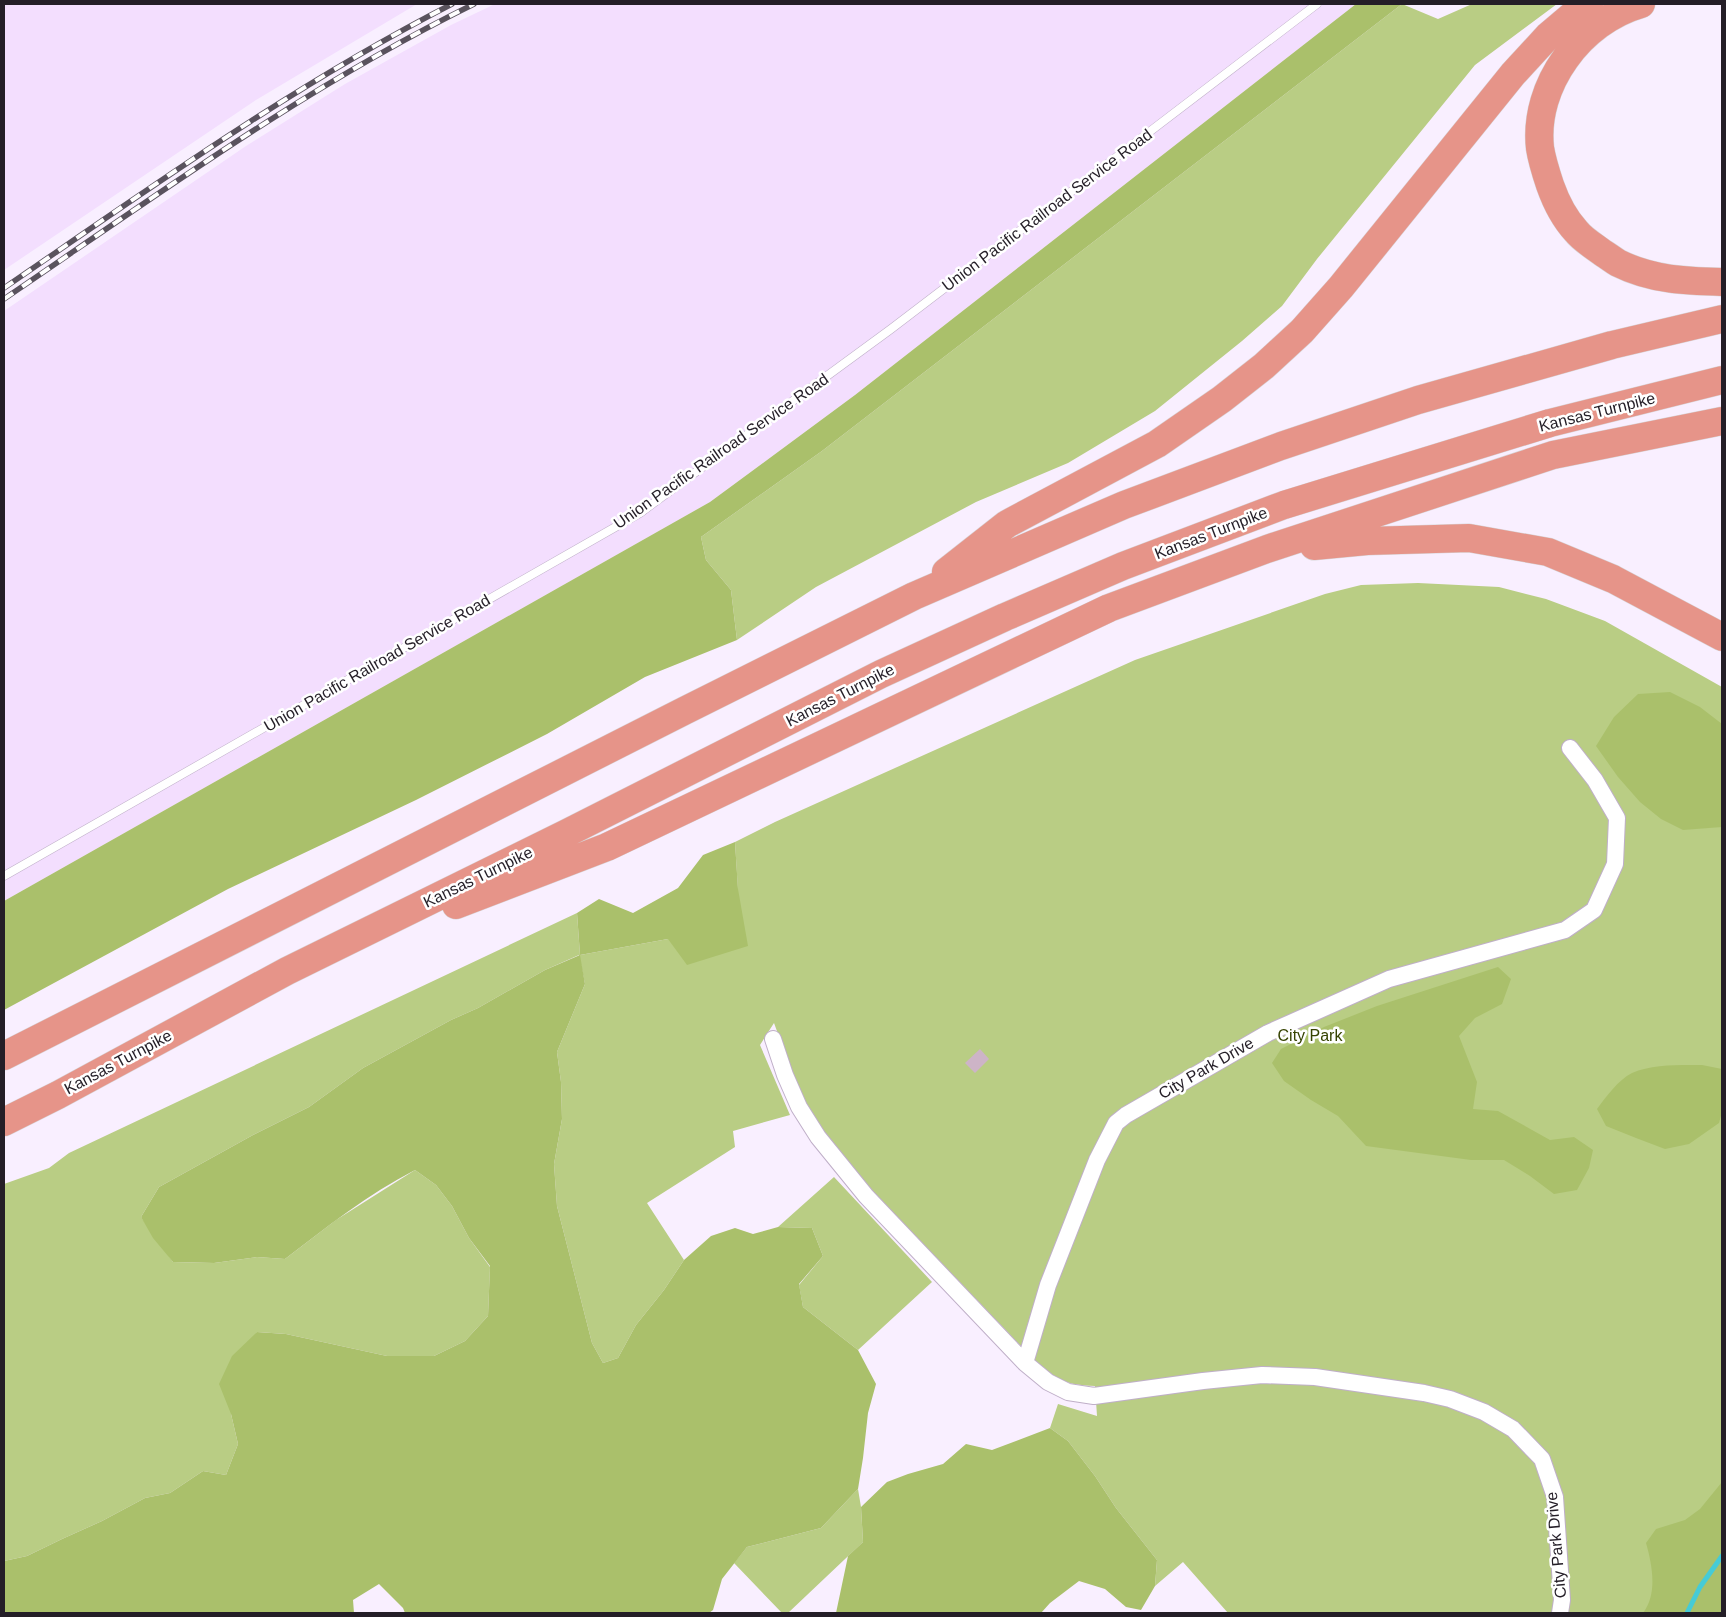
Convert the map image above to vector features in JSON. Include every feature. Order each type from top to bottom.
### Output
[{"type":"highway","points":[[914,596],[1007,524],[1157,444],[1222,399],[1264,366],[1302,331],[1341,287],[1513,74],[1548,36],[1581,8],[1589,4]]},
{"type":"highway","points":[[1641,4],[1603,20],[1581,39],[1564,60],[1554,78],[1546,99],[1540,125],[1540,147],[1544,169],[1561,211],[1576,232],[1618,263],[1671,280],[1722,282]]},
{"type":"highway","points":[[4,1056],[914,596],[1124,505],[1281,446],[1418,400],[1612,345],[1722,320]]},
{"type":"highway","name":"Kansas Turnpike","points":[[4,1122],[58,1095],[287,971],[559,837],[881,674],[1005,617],[1123,566],[1284,505],[1400,468],[1550,423],[1722,380]]},
{"type":"highway","points":[[287,971],[608,847],[1109,608],[1267,550],[1553,456],[1722,421]]},
{"type":"highway","points":[[1267,550],[1367,541],[1469,538],[1548,552],[1614,579],[1722,637]]},
{"type":"street","name":"City Park Drive","points":[[1025,1363],[1048,1285],[1097,1160],[1116,1124],[1126,1115],[1268,1033],[1389,979],[1565,930],[1594,910],[1615,864],[1617,818],[1595,780],[1570,748]]},
{"type":"street","name":"City Park Drive","points":[[773,1039],[785,1075],[796,1099],[818,1137],[866,1196],[1025,1363],[1048,1382],[1068,1392],[1094,1396],[1262,1375],[1315,1376],[1424,1393],[1450,1399],[1484,1412],[1514,1429],[1542,1459],[1555,1497],[1562,1600],[1560,1613]]},
{"type":"lane","name":"Union Pacific Railroad Service Road","points":[[4,876],[640,513],[891,329],[1317,4]]},
{"type":"shaded area","points":[[4,4],[417,4],[256,100],[4,270]]},
{"type":"shaded area","points":[[495,4],[1356,4],[855,395],[710,502],[4,901],[4,311],[246,146],[345,84],[451,25]]},
{"type":"green space","points":[[1356,4],[1402,4],[822,451],[701,537],[706,560],[731,590],[737,640],[645,677],[547,734],[416,800],[228,889],[4,1010],[4,901],[710,502],[855,395]]},
{"type":"green space","points":[[1402,4],[1438,19],[1472,4],[1557,4],[1475,65],[1317,259],[1282,306],[1155,411],[1068,463],[976,502],[816,587],[737,640],[731,590],[706,560],[701,537],[822,451]]},
{"type":"green space","name":"City Park","points":[[1418,583],[1499,587],[1546,599],[1605,621],[1722,687],[1722,1613],[1228,1613],[1183,1562],[1155,1586],[1157,1560],[1116,1508],[1095,1476],[1068,1441],[1050,1428],[1058,1404],[1097,1416],[1095,1386],[1078,1385],[1065,1381],[1039,1365],[861,1179],[823,1130],[799,1091],[774,1023],[760,1045],[790,1115],[733,1131],[735,1147],[647,1203],[684,1260],[664,1290],[636,1325],[618,1358],[603,1363],[592,1343],[557,1206],[554,1164],[562,1119],[561,1082],[557,1052],[585,984],[579,955],[545,970],[478,1008],[451,1020],[363,1068],[309,1107],[253,1135],[159,1187],[141,1217],[173,1262],[214,1263],[257,1257],[285,1259],[336,1220],[415,1170],[436,1185],[452,1206],[469,1238],[490,1267],[488,1316],[465,1341],[434,1356],[387,1356],[286,1334],[257,1332],[231,1414],[238,1444],[226,1475],[203,1471],[170,1493],[145,1498],[102,1521],[27,1556],[4,1561],[4,1184],[49,1168],[69,1153],[577,913],[580,955],[668,939],[738,891],[735,842],[775,822],[1135,660],[1325,594],[1361,585]]},
{"type":"green space","points":[[1670,692],[1700,707],[1722,724],[1722,827],[1683,830],[1661,819],[1640,802],[1618,777],[1596,746],[1614,717],[1638,694]]},
{"type":"green space","points":[[735,842],[738,889],[748,946],[687,965],[668,939],[580,955],[577,913],[599,899],[633,913],[678,888],[703,855]]},
{"type":"green space","points":[[580,955],[585,984],[557,1052],[561,1082],[562,1119],[554,1164],[557,1206],[592,1343],[603,1363],[618,1358],[636,1325],[664,1290],[684,1260],[711,1236],[735,1228],[753,1234],[778,1227],[812,1228],[823,1256],[799,1284],[803,1307],[858,1350],[876,1384],[868,1413],[858,1489],[821,1528],[747,1547],[722,1579],[713,1610],[709,1613],[405,1613],[403,1608],[379,1584],[353,1600],[354,1613],[4,1613],[4,1561],[27,1556],[102,1521],[145,1498],[170,1493],[203,1471],[226,1475],[238,1444],[231,1414],[219,1384],[232,1356],[257,1332],[286,1334],[387,1356],[434,1356],[465,1341],[488,1316],[490,1266],[469,1238],[452,1206],[436,1185],[415,1170],[364,1200],[285,1259],[257,1257],[214,1263],[173,1262],[153,1238],[141,1217],[159,1187],[253,1135],[309,1107],[363,1068],[451,1020],[478,1008],[545,970]]},
{"type":"green space","points":[[1498,967],[1511,979],[1502,1004],[1475,1018],[1459,1036],[1477,1082],[1473,1109],[1498,1111],[1550,1140],[1574,1137],[1593,1150],[1589,1168],[1577,1190],[1554,1194],[1504,1160],[1471,1160],[1366,1146],[1338,1116],[1284,1081],[1272,1063],[1281,1049],[1324,1027],[1377,1006]]},
{"type":"green space","points":[[1702,1065],[1722,1069],[1722,1112],[1719,1123],[1689,1144],[1665,1149],[1636,1138],[1606,1126],[1597,1109],[1617,1084],[1632,1073],[1648,1068]]},
{"type":"green space","points":[[834,1177],[932,1282],[858,1350],[803,1307],[799,1285],[823,1256],[812,1228],[778,1227]]},
{"type":"green space","points":[[1050,1428],[1068,1441],[1095,1476],[1116,1508],[1157,1560],[1155,1586],[1141,1610],[1126,1607],[1105,1589],[1079,1581],[1050,1603],[1041,1613],[836,1613],[848,1556],[863,1542],[861,1507],[887,1482],[943,1464],[966,1444],[992,1450]]},
{"type":"green space","points":[[1722,1482],[1722,1613],[1643,1613],[1651,1597],[1652,1588],[1652,1569],[1646,1543],[1656,1529],[1685,1520],[1700,1509]]},
{"type":"green space","points":[[858,1489],[863,1542],[788,1613],[782,1613],[734,1563],[747,1547],[821,1528]]},
{"type":"building","points":[[980,1049],[989,1059],[975,1073],[965,1063]]},
{"type":"waterway","points":[[1687,1613],[1700,1587],[1722,1556]]},
{"type":"railway","points":[[4,288],[279,103],[393,35],[452,4]]},
{"type":"railway","points":[[4,299],[234,143],[292,106],[412,36],[474,4]]}]
